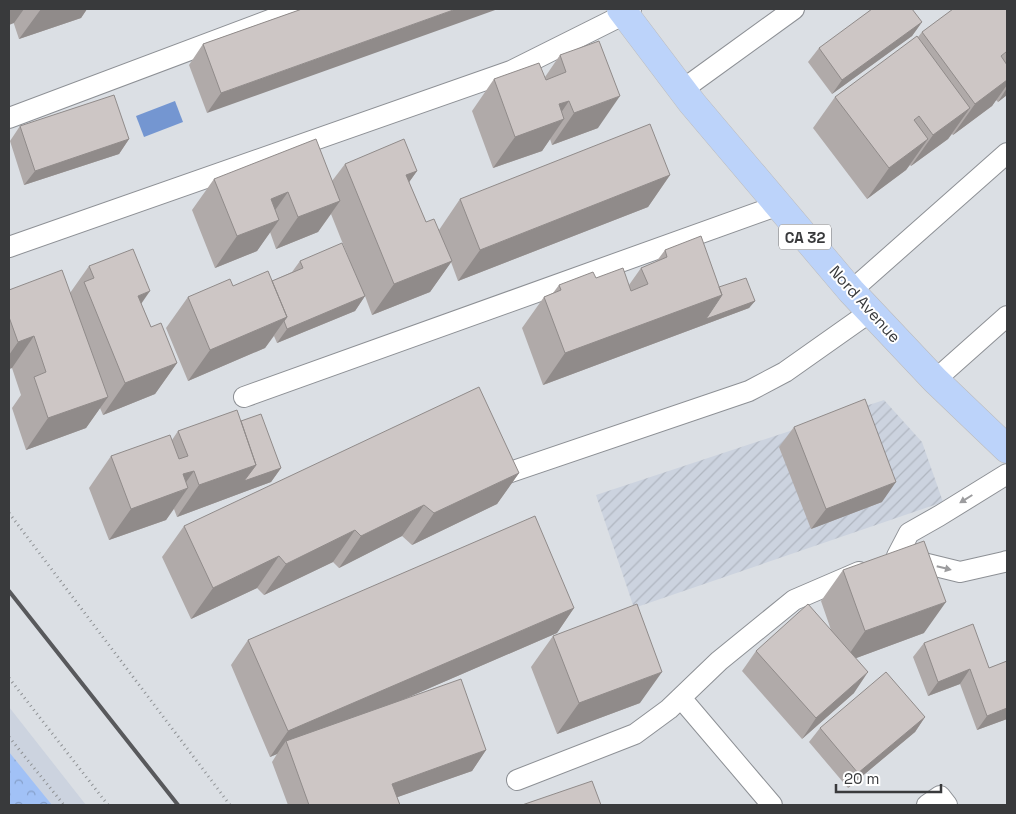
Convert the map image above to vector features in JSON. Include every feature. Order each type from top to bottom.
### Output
[{"type":"main road","name":"Nord Avenue","points":[[626,11],[682,90],[851,291],[935,380],[1007,449]]},
{"type":"lane","points":[[9,118],[300,9]]},
{"type":"lane","points":[[682,90],[794,9]]},
{"type":"lane","points":[[9,247],[511,72],[626,11]]},
{"type":"lane","points":[[851,291],[1007,153]]},
{"type":"lane","points":[[244,397],[778,205]]},
{"type":"lane","points":[[496,477],[750,391],[785,372],[870,312]]},
{"type":"lane","points":[[935,380],[1007,316]]},
{"type":"lane","points":[[897,556],[909,533],[1007,474]]},
{"type":"lane","points":[[517,780],[635,734],[670,709],[719,660],[794,600],[897,556],[960,572],[1007,561]]},
{"type":"lane","points":[[681,698],[772,805]]},
{"type":"path","points":[[9,513],[230,805]]},
{"type":"path","points":[[9,678],[108,805]]},
{"type":"path","points":[[9,738],[64,805]]},
{"type":"shaded area","points":[[175,101],[183,122],[144,137],[136,116]]},
{"type":"shaded area","points":[[884,400],[922,442],[943,502],[634,608],[596,495]]},
{"type":"shaded area","points":[[9,707],[86,805],[9,805]]},
{"type":"green space","points":[[9,752],[52,805],[9,805]]},
{"type":"building","points":[[302,9],[456,9],[221,93],[203,44]]},
{"type":"building","points":[[872,9],[912,9],[922,22],[842,80],[819,48]]},
{"type":"building","points":[[953,9],[1007,9],[1007,54],[1006,52],[1001,56],[1007,65],[1007,80],[975,104],[922,32]]},
{"type":"building","points":[[917,36],[970,108],[933,135],[919,116],[914,120],[928,139],[889,168],[835,97]]},
{"type":"building","points":[[599,41],[620,96],[574,113],[569,101],[559,104],[564,119],[515,137],[494,79],[539,63],[546,80],[566,72],[560,55]]},
{"type":"building","points":[[114,95],[129,139],[35,171],[20,126]]},
{"type":"building","points":[[650,124],[670,175],[480,250],[460,199]]},
{"type":"building","points":[[316,139],[340,201],[298,217],[288,192],[271,199],[279,220],[237,236],[214,179]]},
{"type":"building","points":[[404,139],[417,171],[406,175],[426,222],[434,219],[452,261],[394,284],[345,164]]},
{"type":"building","points":[[701,236],[722,295],[565,353],[544,297],[561,290],[559,285],[593,272],[596,278],[623,268],[631,291],[648,284],[641,268],[667,257],[665,250]]},
{"type":"building","points":[[342,243],[365,296],[287,329],[284,321],[287,317],[272,281],[303,268],[300,261]]},
{"type":"building","points":[[133,249],[150,291],[138,296],[151,327],[161,323],[177,363],[125,383],[84,282],[94,278],[89,266]]},
{"type":"building","points":[[62,270],[108,397],[48,418],[34,377],[46,372],[34,336],[18,342],[9,317],[9,290]]},
{"type":"building","points":[[268,271],[287,317],[210,350],[188,297],[230,279],[233,286]]},
{"type":"building","points":[[746,278],[755,301],[706,319],[722,295],[719,287]]},
{"type":"building","points":[[479,387],[519,473],[434,513],[424,505],[361,536],[355,530],[286,564],[279,556],[213,588],[184,526]]},
{"type":"building","points":[[865,399],[896,482],[826,509],[794,427]]},
{"type":"building","points":[[237,410],[256,465],[199,485],[194,471],[183,474],[188,488],[131,509],[111,456],[170,435],[179,459],[188,456],[178,431]]},
{"type":"building","points":[[261,414],[281,468],[244,481],[256,465],[241,421]]},
{"type":"building","points":[[535,516],[574,608],[288,731],[248,640]]},
{"type":"building","points":[[924,541],[946,602],[865,631],[843,570]]},
{"type":"building","points":[[637,604],[662,672],[579,703],[553,636]]},
{"type":"building","points":[[808,604],[868,672],[816,718],[756,651]]},
{"type":"building","points":[[973,624],[989,668],[1007,661],[1007,708],[987,716],[970,669],[938,682],[924,643]]},
{"type":"building","points":[[886,672],[925,717],[858,773],[820,728]]},
{"type":"building","points":[[461,679],[486,750],[392,784],[400,805],[309,805],[286,741]]},
{"type":"building","points":[[592,781],[601,805],[522,805]]},
{"type":"railway","points":[[9,591],[178,805]]}]
